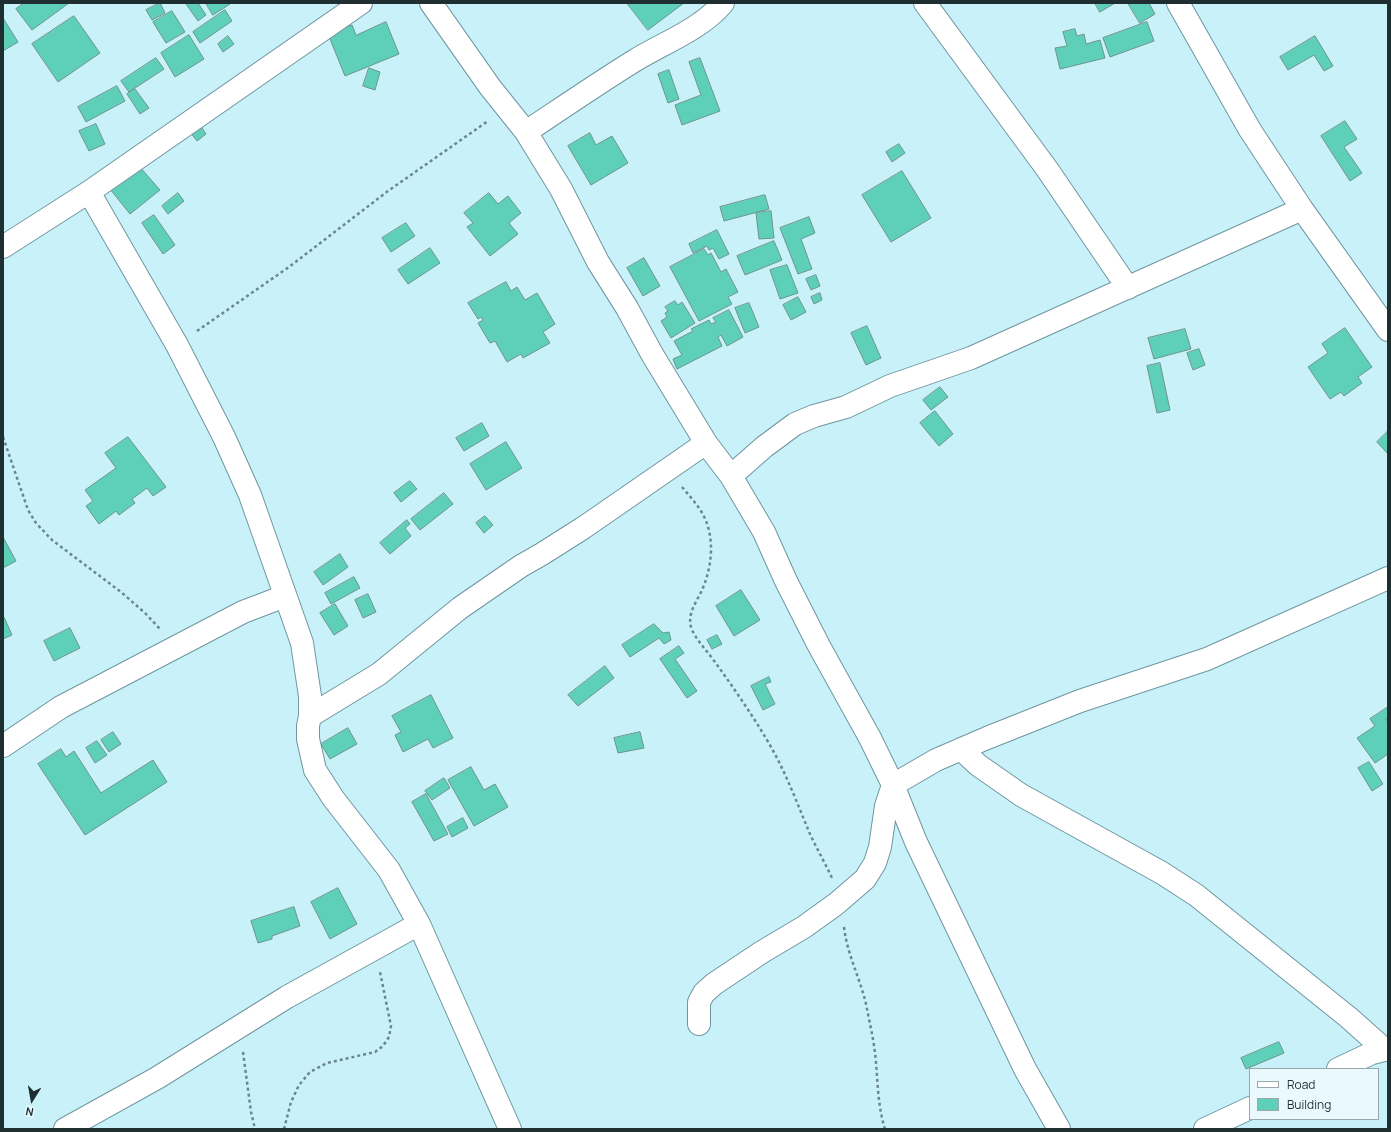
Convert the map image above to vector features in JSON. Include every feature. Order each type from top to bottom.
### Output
[{"type":"street","points":[[3,248],[89,192],[361,3]]},
{"type":"street","points":[[431,3],[490,87],[526,132],[565,195],[598,262],[627,308],[652,354],[706,443],[731,476],[764,532],[786,581],[819,646],[870,738],[893,785],[919,849],[1026,1069],[1059,1129]]},
{"type":"street","points":[[526,132],[635,61],[691,29],[718,9],[723,3]]},
{"type":"street","points":[[925,3],[1047,169],[1128,288]]},
{"type":"street","points":[[1178,3],[1250,130],[1302,209],[1388,330]]},
{"type":"street","points":[[89,192],[177,345],[224,437],[250,495],[302,643],[308,675],[310,716],[308,739],[315,770],[333,798],[389,870],[419,924],[510,1129]]},
{"type":"street","points":[[731,476],[764,447],[795,424],[814,416],[846,407],[890,386],[971,358],[1302,209]]},
{"type":"street","points":[[310,716],[379,674],[466,604],[521,566],[583,528],[706,443]]},
{"type":"street","points":[[699,1024],[699,1002],[704,993],[714,984],[762,952],[804,927],[865,879],[874,863],[880,847],[886,806],[893,785],[936,760],[987,738],[1080,701],[1207,659],[1388,578]]},
{"type":"street","points":[[3,746],[61,707],[243,612],[285,596]]},
{"type":"street","points":[[961,749],[978,765],[1021,795],[1162,873],[1196,895],[1343,1012],[1386,1049]]},
{"type":"street","points":[[65,1129],[157,1078],[286,997],[419,924]]},
{"type":"street","points":[[1340,1068],[1372,1053],[1386,1049]]},
{"type":"street","points":[[1205,1129],[1249,1108]]},
{"type":"path","points":[[177,345],[289,267],[388,191],[507,108]]},
{"type":"path","points":[[3,437],[28,510],[36,523],[52,540],[121,592],[145,613],[176,647]]},
{"type":"path","points":[[668,470],[700,510],[710,536],[710,563],[706,578],[691,613],[690,621],[692,629],[700,643],[714,661],[768,741],[793,792],[817,849],[834,882],[840,900],[846,939],[866,1003],[875,1053],[881,1112],[885,1129]]},
{"type":"path","points":[[284,1129],[291,1102],[299,1085],[310,1072],[326,1062],[375,1052],[383,1046],[389,1037],[391,1026],[376,947]]},
{"type":"path","points":[[240,1026],[250,1105],[255,1129]]},
{"type":"building","points":[[24,3],[69,3],[32,30],[16,9]]},
{"type":"building","points":[[160,3],[165,13],[152,20],[146,10]]},
{"type":"building","points":[[198,3],[206,15],[198,21],[186,4]]},
{"type":"building","points":[[206,3],[229,3],[230,4],[213,15]]},
{"type":"building","points":[[627,3],[684,3],[648,30]]},
{"type":"building","points":[[1095,3],[1115,3],[1100,12]]},
{"type":"building","points":[[1128,3],[1149,3],[1155,14],[1140,23]]},
{"type":"building","points":[[225,10],[232,21],[200,43],[193,32]]},
{"type":"building","points":[[172,11],[185,32],[166,43],[153,22]]},
{"type":"building","points":[[74,16],[100,53],[58,82],[32,44]]},
{"type":"building","points":[[3,18],[18,42],[3,51]]},
{"type":"building","points":[[386,22],[399,54],[345,76],[328,34],[352,25],[356,35]]},
{"type":"building","points":[[1147,22],[1154,41],[1110,57],[1103,38]]},
{"type":"building","points":[[1075,29],[1077,36],[1084,34],[1086,44],[1100,40],[1105,58],[1060,69],[1055,48],[1067,46],[1063,32]]},
{"type":"building","points":[[189,35],[204,59],[175,77],[161,53]]},
{"type":"building","points":[[228,36],[234,44],[223,52],[218,44]]},
{"type":"building","points":[[1315,36],[1333,66],[1324,71],[1314,55],[1288,70],[1280,57]]},
{"type":"building","points":[[156,58],[164,69],[129,92],[121,81]]},
{"type":"building","points":[[700,58],[720,111],[682,125],[675,105],[701,95],[689,62]]},
{"type":"building","points":[[369,68],[380,72],[375,90],[363,86]]},
{"type":"building","points":[[669,70],[679,99],[668,103],[658,74]]},
{"type":"building","points":[[117,86],[125,101],[86,122],[78,107]]},
{"type":"building","points":[[135,89],[149,108],[140,114],[127,94]]},
{"type":"building","points":[[1345,121],[1357,139],[1344,147],[1362,173],[1350,181],[1321,136]]},
{"type":"building","points":[[96,124],[105,144],[89,151],[79,131]]},
{"type":"building","points":[[200,125],[206,134],[197,141],[190,132]]},
{"type":"building","points":[[590,133],[596,145],[612,136],[628,163],[591,185],[568,146]]},
{"type":"building","points":[[899,144],[905,153],[892,162],[886,152]]},
{"type":"building","points":[[139,166],[160,190],[130,214],[110,189]]},
{"type":"building","points":[[902,171],[931,218],[891,242],[862,195]]},
{"type":"building","points":[[178,193],[184,201],[168,214],[162,206]]},
{"type":"building","points":[[489,193],[498,204],[508,196],[521,213],[509,223],[518,234],[490,256],[467,227],[473,223],[464,213]]},
{"type":"building","points":[[765,195],[769,209],[724,221],[720,207]]},
{"type":"building","points":[[771,211],[774,238],[759,239],[756,213]]},
{"type":"building","points":[[154,215],[175,245],[163,254],[142,223]]},
{"type":"building","points":[[809,217],[815,233],[801,239],[812,269],[798,274],[780,228]]},
{"type":"building","points":[[406,223],[415,236],[391,252],[382,238]]},
{"type":"building","points":[[717,230],[729,254],[719,259],[713,248],[709,250],[707,246],[693,253],[689,244]]},
{"type":"building","points":[[774,241],[782,260],[745,275],[737,256]]},
{"type":"building","points":[[430,248],[440,263],[408,284],[398,270]]},
{"type":"building","points":[[704,249],[708,255],[711,253],[721,272],[726,269],[738,292],[728,297],[732,304],[699,321],[670,267]]},
{"type":"building","points":[[644,258],[660,286],[643,296],[627,268]]},
{"type":"building","points":[[787,265],[798,293],[780,299],[770,270]]},
{"type":"building","points":[[816,275],[820,286],[811,290],[806,279]]},
{"type":"building","points":[[506,282],[511,291],[517,287],[525,300],[537,293],[555,324],[543,332],[550,343],[523,358],[521,354],[507,362],[495,341],[490,343],[478,323],[483,320],[481,317],[478,319],[468,303]]},
{"type":"building","points":[[820,293],[822,300],[814,304],[811,297]]},
{"type":"building","points":[[798,297],[806,312],[791,320],[783,305]]},
{"type":"building","points":[[675,301],[678,305],[682,302],[695,323],[671,338],[661,321],[667,317],[665,313],[668,311],[665,307]]},
{"type":"building","points":[[749,303],[759,327],[745,333],[735,308]]},
{"type":"building","points":[[729,310],[743,337],[727,346],[721,335],[718,337],[722,346],[677,369],[673,359],[682,355],[674,341],[693,331],[691,329],[709,320],[711,324],[716,322],[713,318]]},
{"type":"building","points":[[867,326],[881,358],[866,365],[851,333]]},
{"type":"building","points":[[1345,328],[1372,367],[1358,377],[1362,383],[1344,396],[1341,392],[1330,399],[1308,367],[1328,353],[1322,344]]},
{"type":"building","points":[[1185,329],[1191,349],[1154,359],[1148,338]]},
{"type":"building","points":[[1199,349],[1205,365],[1193,370],[1187,353]]},
{"type":"building","points":[[1160,363],[1170,410],[1157,413],[1147,366]]},
{"type":"building","points":[[940,387],[948,397],[931,410],[923,400]]},
{"type":"building","points":[[935,411],[953,434],[939,446],[920,423]]},
{"type":"building","points":[[482,423],[489,436],[464,451],[456,438]]},
{"type":"building","points":[[1388,431],[1388,454],[1377,442]]},
{"type":"building","points":[[128,437],[166,487],[153,496],[147,488],[132,499],[135,503],[119,515],[116,511],[99,524],[86,506],[93,501],[85,490],[116,468],[105,453]]},
{"type":"building","points":[[506,442],[522,468],[486,490],[470,464]]},
{"type":"building","points":[[410,481],[417,489],[401,502],[394,493]]},
{"type":"building","points":[[444,493],[453,504],[420,530],[411,519]]},
{"type":"building","points":[[485,516],[493,525],[484,533],[476,523]]},
{"type":"building","points":[[407,520],[410,524],[405,528],[411,536],[390,554],[380,543]]},
{"type":"building","points":[[3,537],[16,561],[3,568]]},
{"type":"building","points":[[340,554],[348,567],[323,585],[314,572]]},
{"type":"building","points":[[354,577],[360,588],[331,604],[325,593]]},
{"type":"building","points":[[741,590],[760,620],[734,636],[716,606]]},
{"type":"building","points":[[368,594],[376,612],[363,618],[355,600]]},
{"type":"building","points":[[335,604],[348,626],[334,635],[320,613]]},
{"type":"building","points":[[3,617],[12,635],[3,639]]},
{"type":"building","points":[[654,624],[663,633],[669,632],[671,640],[664,644],[659,638],[630,657],[622,645]]},
{"type":"building","points":[[70,628],[80,648],[54,661],[44,641]]},
{"type":"building","points":[[717,635],[722,644],[712,649],[707,640]]},
{"type":"building","points":[[679,646],[684,653],[675,659],[697,691],[687,698],[660,659]]},
{"type":"building","points":[[605,666],[614,678],[578,706],[568,695]]},
{"type":"building","points":[[769,677],[771,682],[765,684],[775,704],[763,710],[751,686]]},
{"type":"building","points":[[431,695],[453,738],[433,748],[428,739],[403,752],[395,735],[401,732],[392,716]]},
{"type":"building","points":[[1388,707],[1388,718],[1386,719],[1388,723],[1388,754],[1375,763],[1357,738],[1375,726],[1370,719]]},
{"type":"building","points":[[348,728],[357,744],[330,759],[321,744]]},
{"type":"building","points":[[113,732],[121,744],[109,752],[101,740]]},
{"type":"building","points":[[640,732],[644,748],[618,753],[614,738]]},
{"type":"building","points":[[97,741],[107,755],[95,763],[86,748]]},
{"type":"building","points":[[61,749],[66,757],[74,751],[101,793],[153,760],[167,782],[85,835],[38,764]]},
{"type":"building","points":[[1369,762],[1383,784],[1372,791],[1358,768]]},
{"type":"building","points":[[471,767],[484,790],[495,784],[508,807],[474,826],[448,780]]},
{"type":"building","points":[[444,778],[450,788],[432,800],[425,791]]},
{"type":"building","points":[[426,794],[448,834],[434,841],[412,802]]},
{"type":"building","points":[[463,818],[468,828],[452,837],[447,827]]},
{"type":"building","points":[[338,888],[357,924],[330,939],[311,902]]},
{"type":"building","points":[[294,907],[300,926],[272,936],[272,939],[258,943],[251,921]]},
{"type":"building","points":[[1279,1042],[1284,1053],[1246,1069],[1241,1058]]}]
